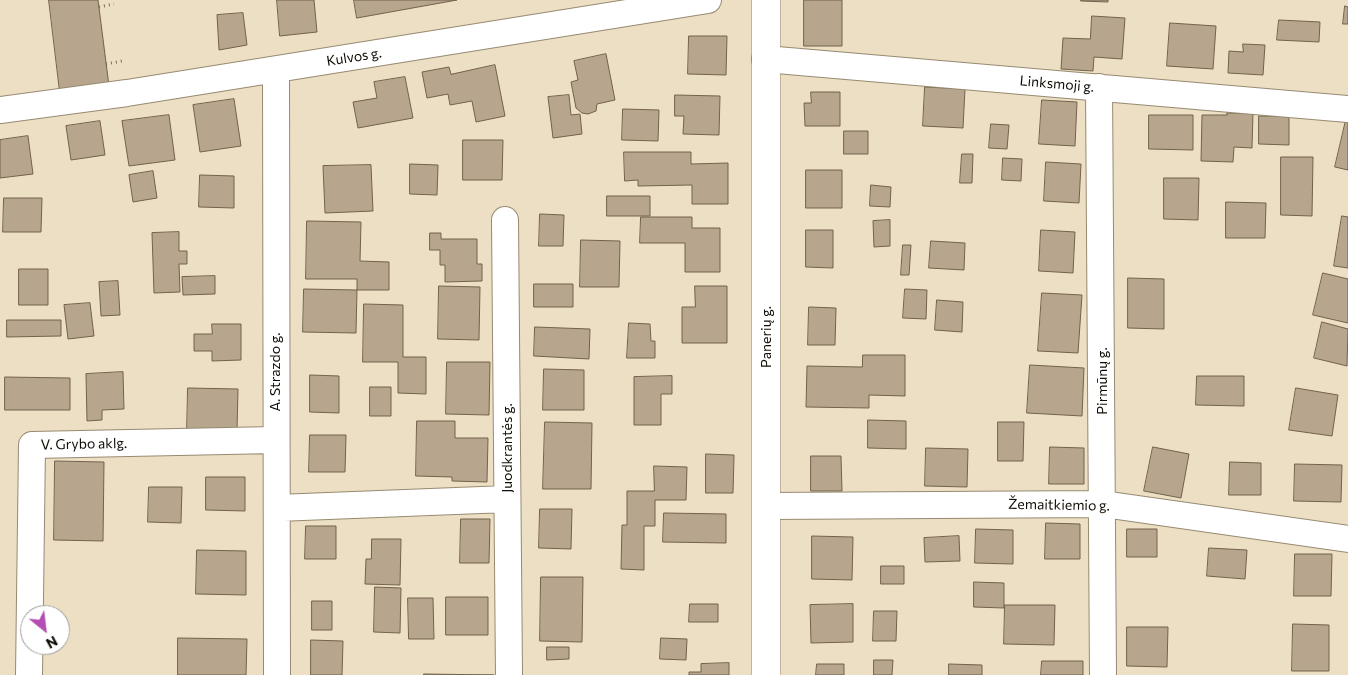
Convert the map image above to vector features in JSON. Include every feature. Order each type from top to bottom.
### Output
[{"type":"main road","name":"Panerių g.","points":[[766,0],[766,675]]},
{"type":"street","name":"Kulvos g.","points":[[0,110],[276,70],[708,0]]},
{"type":"street","name":"Linksmoji g.","points":[[765,59],[1348,110]]},
{"type":"street","name":"A. Strazdo g.","points":[[276,70],[275,440],[277,675]]},
{"type":"street","name":"Pirmūnų g.","points":[[1099,87],[1103,675]]},
{"type":"street","name":"Juodkrantės g.","points":[[505,220],[509,675]]},
{"type":"street","name":"V. Grybo aklg.","points":[[29,675],[32,445],[275,440]]},
{"type":"street","points":[[276,508],[507,499]]},
{"type":"street","name":"Žemaitkiemio g.","points":[[767,506],[1103,504],[1348,539]]},
{"type":"path","points":[[99,6],[114,4]]},
{"type":"path","points":[[106,64],[122,61]]},
{"type":"building","points":[[49,0],[98,0],[109,86],[60,92]]},
{"type":"building","points":[[277,0],[314,0],[317,32],[280,36]]},
{"type":"building","points":[[354,0],[457,0],[357,18]]},
{"type":"building","points":[[804,0],[842,0],[842,46],[804,46]]},
{"type":"building","points":[[1108,0],[1108,2],[1081,1]]},
{"type":"building","points":[[1345,6],[1348,7],[1348,24],[1343,24]]},
{"type":"building","points":[[243,13],[247,45],[219,50],[217,15]]},
{"type":"building","points":[[1092,16],[1125,18],[1122,59],[1094,57],[1093,71],[1061,69],[1063,38],[1090,39]]},
{"type":"building","points":[[1279,20],[1320,22],[1319,42],[1277,40]]},
{"type":"building","points":[[1170,23],[1216,26],[1213,69],[1167,66]]},
{"type":"building","points":[[689,36],[727,36],[726,75],[688,74]]},
{"type":"building","points":[[1243,44],[1265,45],[1263,75],[1228,73],[1229,51],[1243,52]]},
{"type":"building","points":[[606,54],[615,100],[597,104],[596,111],[588,114],[582,113],[576,108],[571,82],[578,80],[574,61]]},
{"type":"building","points":[[495,65],[505,116],[476,122],[472,101],[450,105],[448,94],[427,98],[422,72],[449,67],[451,74]]},
{"type":"building","points":[[405,77],[413,118],[358,128],[353,102],[377,98],[374,82]]},
{"type":"building","points":[[925,87],[965,89],[963,128],[923,126]]},
{"type":"building","points":[[811,92],[840,92],[840,126],[805,126],[804,103],[811,103]]},
{"type":"building","points":[[569,95],[571,115],[580,114],[582,134],[553,138],[548,97]]},
{"type":"building","points":[[675,95],[720,96],[719,135],[683,134],[684,116],[675,116]]},
{"type":"building","points":[[234,99],[241,146],[200,152],[193,105]]},
{"type":"building","points":[[1042,100],[1077,102],[1075,146],[1039,144]]},
{"type":"building","points":[[623,109],[659,110],[658,141],[622,140]]},
{"type":"building","points":[[1227,113],[1253,113],[1252,148],[1234,147],[1233,162],[1201,161],[1202,115],[1227,115]]},
{"type":"building","points":[[169,115],[175,160],[129,166],[122,121]]},
{"type":"building","points":[[1149,115],[1193,115],[1193,150],[1149,149]]},
{"type":"building","points":[[1259,116],[1289,116],[1289,145],[1259,144]]},
{"type":"building","points":[[1346,120],[1348,121],[1348,170],[1335,167]]},
{"type":"building","points":[[100,121],[105,155],[71,160],[66,126]]},
{"type":"building","points":[[991,124],[1009,125],[1007,149],[989,148]]},
{"type":"building","points":[[844,131],[868,131],[868,154],[844,154]]},
{"type":"building","points":[[28,136],[33,174],[0,178],[0,140]]},
{"type":"building","points":[[463,140],[503,140],[502,180],[463,180]]},
{"type":"building","points":[[624,152],[691,152],[691,164],[728,163],[728,204],[692,204],[692,185],[638,186],[638,180],[625,181]]},
{"type":"building","points":[[962,154],[973,154],[972,183],[960,183]]},
{"type":"building","points":[[1281,157],[1313,157],[1312,216],[1281,215]]},
{"type":"building","points":[[1003,158],[1022,159],[1021,181],[1002,180]]},
{"type":"building","points":[[1046,162],[1081,164],[1079,203],[1044,201]]},
{"type":"building","points":[[410,164],[438,165],[437,195],[410,194]]},
{"type":"building","points":[[371,165],[373,211],[325,213],[323,166]]},
{"type":"building","points":[[806,170],[842,170],[842,208],[806,208]]},
{"type":"building","points":[[153,171],[157,198],[133,202],[129,175]]},
{"type":"building","points":[[200,175],[234,176],[234,208],[199,207]]},
{"type":"building","points":[[1164,178],[1199,178],[1198,220],[1164,219]]},
{"type":"building","points":[[871,185],[891,187],[890,207],[870,206]]},
{"type":"building","points":[[607,196],[650,196],[650,216],[607,216]]},
{"type":"building","points":[[4,198],[42,198],[41,232],[3,232]]},
{"type":"building","points":[[1226,202],[1266,203],[1265,238],[1226,238]]},
{"type":"building","points":[[540,214],[564,215],[563,246],[539,246]]},
{"type":"building","points":[[1342,216],[1348,217],[1348,268],[1334,266]]},
{"type":"building","points":[[641,217],[692,217],[692,228],[720,228],[720,272],[685,272],[685,243],[640,243]]},
{"type":"building","points":[[890,220],[890,246],[874,247],[873,221]]},
{"type":"building","points":[[307,221],[361,222],[360,261],[389,262],[389,290],[357,290],[357,279],[306,279]]},
{"type":"building","points":[[806,230],[833,230],[833,268],[806,267]]},
{"type":"building","points":[[1041,230],[1075,232],[1073,273],[1039,271]]},
{"type":"building","points":[[179,232],[179,251],[187,251],[187,264],[179,264],[180,292],[154,293],[152,233]]},
{"type":"building","points":[[430,233],[441,233],[441,239],[477,239],[477,264],[482,264],[482,281],[445,282],[445,265],[440,265],[440,250],[430,250]]},
{"type":"building","points":[[581,240],[620,241],[619,287],[580,287]]},
{"type":"building","points":[[931,241],[965,243],[964,270],[929,268]]},
{"type":"building","points":[[903,245],[911,245],[909,275],[901,275]]},
{"type":"building","points":[[19,269],[48,269],[48,305],[19,305]]},
{"type":"building","points":[[1323,273],[1348,279],[1348,323],[1313,315]]},
{"type":"building","points":[[215,276],[215,294],[183,295],[182,277]]},
{"type":"building","points":[[1128,278],[1164,279],[1164,329],[1128,328]]},
{"type":"building","points":[[118,281],[120,315],[101,316],[99,282]]},
{"type":"building","points":[[534,284],[573,284],[573,307],[534,307]]},
{"type":"building","points":[[439,286],[480,287],[479,340],[438,339]]},
{"type":"building","points":[[695,286],[727,286],[727,343],[682,343],[682,307],[695,307]]},
{"type":"building","points":[[304,289],[357,290],[356,333],[303,332]]},
{"type":"building","points":[[905,289],[927,290],[926,319],[903,318]]},
{"type":"building","points":[[1042,293],[1082,295],[1078,353],[1038,351]]},
{"type":"building","points":[[937,300],[963,302],[962,332],[935,330]]},
{"type":"building","points":[[90,303],[94,336],[68,339],[64,305]]},
{"type":"building","points":[[364,304],[403,305],[403,357],[426,357],[426,394],[398,393],[398,362],[363,362]]},
{"type":"building","points":[[809,307],[836,308],[835,345],[808,345]]},
{"type":"building","points":[[7,320],[61,320],[61,336],[7,337]]},
{"type":"building","points":[[1322,322],[1348,329],[1347,366],[1314,358]]},
{"type":"building","points":[[629,323],[650,324],[651,341],[655,341],[655,358],[627,358]]},
{"type":"building","points":[[212,324],[241,324],[241,360],[212,361],[212,351],[194,351],[194,334],[212,334]]},
{"type":"building","points":[[535,327],[590,329],[589,359],[534,356]]},
{"type":"building","points":[[863,355],[905,355],[905,396],[869,395],[869,408],[806,407],[807,366],[862,367]]},
{"type":"building","points":[[447,362],[490,362],[489,415],[446,414]]},
{"type":"building","points":[[1030,365],[1084,368],[1082,416],[1027,413]]},
{"type":"building","points":[[544,369],[584,370],[584,410],[543,410]]},
{"type":"building","points":[[123,372],[124,409],[102,410],[102,420],[87,421],[86,374]]},
{"type":"building","points":[[310,375],[339,376],[339,413],[310,412]]},
{"type":"building","points":[[672,376],[672,394],[661,394],[661,425],[634,425],[634,377]]},
{"type":"building","points":[[1197,376],[1244,376],[1244,406],[1196,405]]},
{"type":"building","points":[[5,377],[70,378],[70,410],[5,410]]},
{"type":"building","points":[[370,387],[391,387],[391,416],[370,416]]},
{"type":"building","points":[[188,388],[238,389],[237,431],[187,430]]},
{"type":"building","points":[[1296,388],[1338,395],[1332,436],[1289,430]]},
{"type":"building","points":[[868,420],[906,421],[906,449],[868,448]]},
{"type":"building","points":[[417,421],[455,421],[455,438],[488,438],[487,482],[452,481],[452,477],[416,476]]},
{"type":"building","points":[[545,422],[592,423],[591,489],[543,489]]},
{"type":"building","points":[[998,422],[1024,422],[1023,461],[998,461]]},
{"type":"building","points":[[310,435],[346,435],[345,472],[309,472]]},
{"type":"building","points":[[1050,447],[1084,448],[1084,484],[1049,484]]},
{"type":"building","points":[[1153,447],[1189,454],[1181,498],[1144,491]]},
{"type":"building","points":[[926,448],[968,449],[967,487],[925,486]]},
{"type":"building","points":[[706,454],[734,455],[733,493],[706,493]]},
{"type":"building","points":[[811,456],[841,456],[842,491],[811,491]]},
{"type":"building","points":[[55,461],[104,462],[103,541],[54,540]]},
{"type":"building","points":[[1230,462],[1261,463],[1261,495],[1229,495]]},
{"type":"building","points":[[1295,464],[1342,465],[1341,502],[1294,501]]},
{"type":"building","points":[[654,466],[687,467],[686,500],[655,500],[655,526],[644,526],[644,570],[621,569],[622,525],[627,525],[627,491],[654,491]]},
{"type":"building","points":[[206,477],[245,477],[245,511],[206,510]]},
{"type":"building","points":[[149,487],[182,487],[181,523],[148,522]]},
{"type":"building","points":[[540,509],[572,509],[571,549],[539,548]]},
{"type":"building","points":[[664,513],[726,514],[726,543],[663,542]]},
{"type":"building","points":[[461,519],[490,519],[489,563],[460,563]]},
{"type":"building","points":[[1046,523],[1080,524],[1080,559],[1045,559]]},
{"type":"building","points":[[306,526],[336,526],[336,559],[305,559]]},
{"type":"building","points":[[976,529],[1013,530],[1013,564],[975,563]]},
{"type":"building","points":[[1127,529],[1157,529],[1157,557],[1127,557]]},
{"type":"building","points":[[812,536],[853,537],[852,580],[812,579]]},
{"type":"building","points":[[959,536],[960,561],[925,562],[924,538]]},
{"type":"building","points":[[372,539],[401,539],[400,585],[365,584],[366,559],[371,559]]},
{"type":"building","points":[[1209,548],[1247,550],[1245,579],[1207,576]]},
{"type":"building","points":[[197,550],[246,551],[246,595],[196,594]]},
{"type":"building","points":[[1295,554],[1332,554],[1331,596],[1294,596]]},
{"type":"building","points":[[881,566],[904,566],[904,584],[881,584]]},
{"type":"building","points":[[541,577],[583,577],[582,642],[540,641]]},
{"type":"building","points":[[974,582],[1004,583],[1004,608],[974,607]]},
{"type":"building","points":[[375,587],[401,588],[400,633],[374,632]]},
{"type":"building","points":[[446,597],[488,597],[488,635],[446,635]]},
{"type":"building","points":[[408,598],[433,598],[434,639],[409,639]]},
{"type":"building","points":[[312,601],[332,601],[332,630],[312,630]]},
{"type":"building","points":[[690,604],[718,604],[718,622],[689,622]]},
{"type":"building","points":[[853,604],[853,642],[811,643],[810,605]]},
{"type":"building","points":[[1005,605],[1055,605],[1054,645],[1004,644]]},
{"type":"building","points":[[874,611],[897,611],[896,641],[873,641]]},
{"type":"building","points":[[1293,624],[1329,625],[1329,671],[1292,671]]},
{"type":"building","points":[[1127,627],[1168,627],[1167,667],[1127,666]]},
{"type":"building","points":[[178,638],[247,639],[246,675],[178,675]]},
{"type":"building","points":[[661,638],[687,639],[686,660],[660,659]]},
{"type":"building","points":[[311,640],[343,641],[342,675],[311,675]]},
{"type":"building","points":[[547,647],[569,647],[569,659],[547,660]]},
{"type":"building","points":[[874,660],[893,660],[892,675],[874,675]]},
{"type":"building","points":[[1042,661],[1083,661],[1083,675],[1041,675]]},
{"type":"building","points":[[729,663],[729,675],[689,675],[689,672],[701,672],[701,664]]},
{"type":"building","points":[[817,664],[844,664],[844,675],[816,675]]},
{"type":"building","points":[[949,664],[982,665],[982,675],[949,675]]},
{"type":"building","points":[[424,674],[494,675],[424,675]]}]
